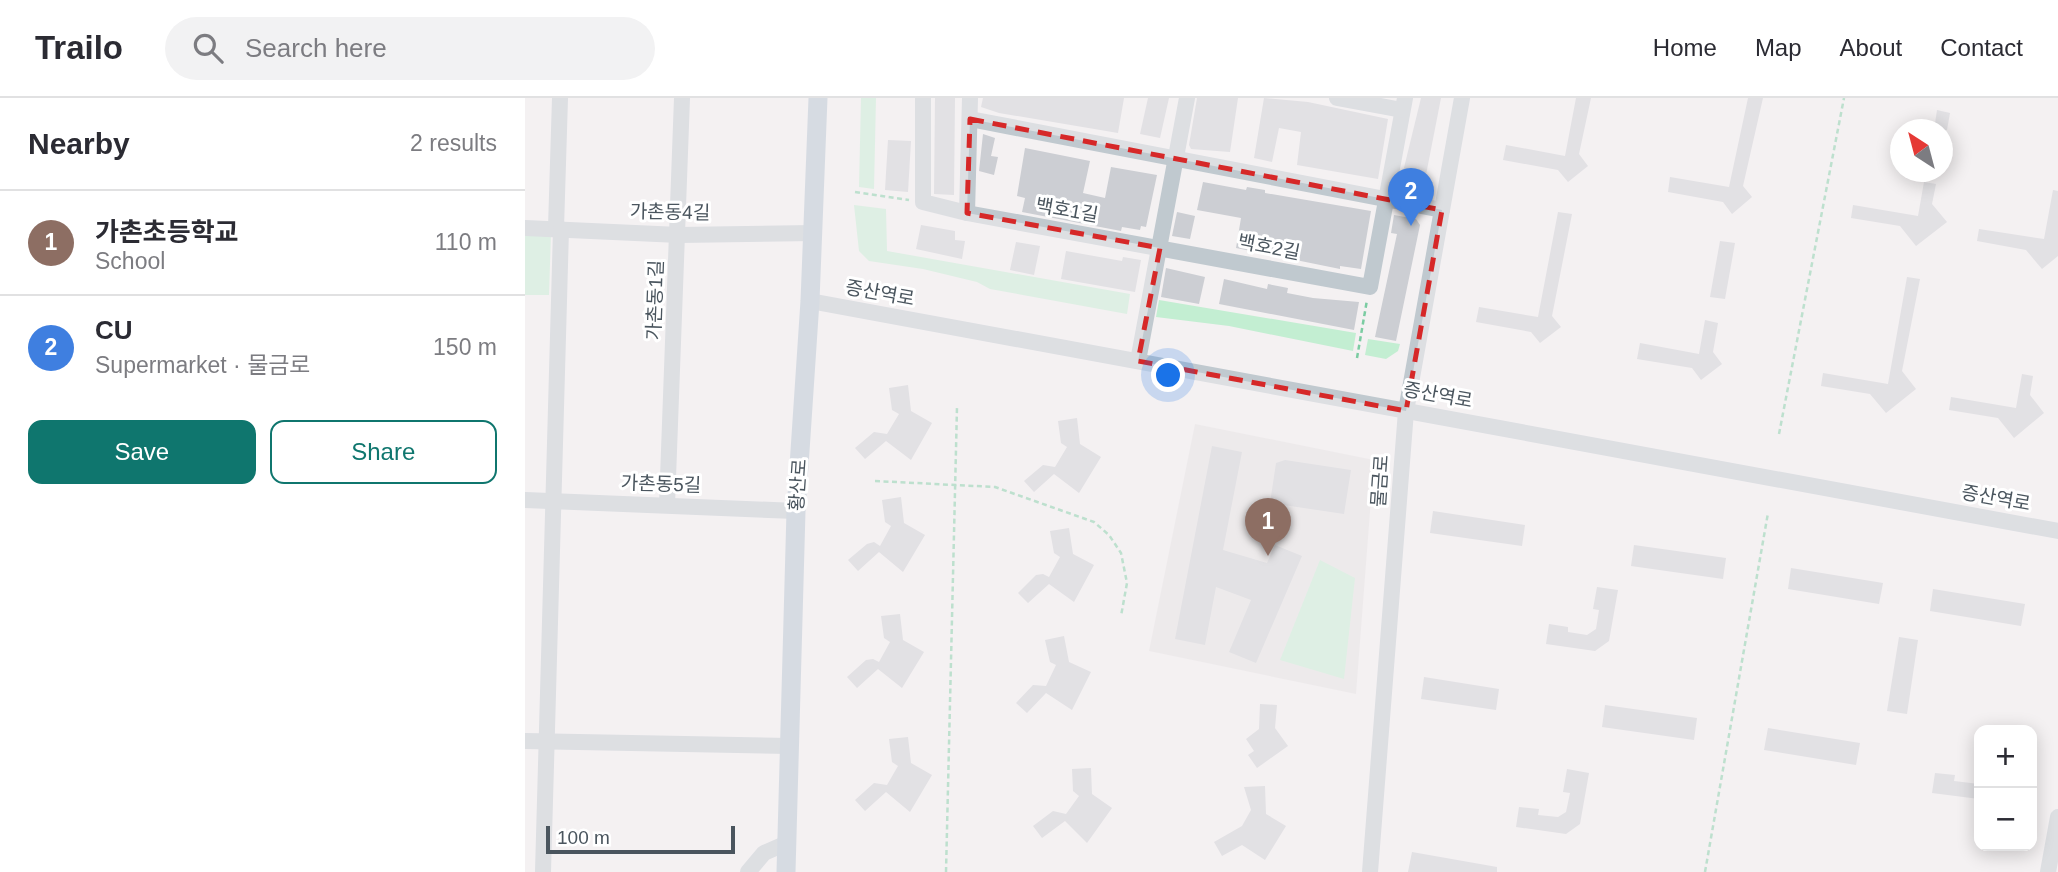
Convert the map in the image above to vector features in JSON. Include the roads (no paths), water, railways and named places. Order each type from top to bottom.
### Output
[{"type":"main road","name":"황산로","points":[[786,872],[796,511],[814,233],[818,98]]},
{"type":"street","points":[[543,872],[560,98]]},
{"type":"street","name":"가촌동1길","points":[[667,505],[682,98]]},
{"type":"street","name":"백호1길","points":[[923,98],[923,202],[967,214],[1160,248]]},
{"type":"street","points":[[967,214],[970,98]]},
{"type":"street","points":[[1138,362],[1187,98]]},
{"type":"street","points":[[1337,98],[1404,104],[1386,198]]},
{"type":"street","name":"물금로","points":[[1370,872],[1406,411],[1462,98]]},
{"type":"street","points":[[970,119],[1442,210]]},
{"type":"street","name":"백호2길","points":[[1160,248],[1370,287],[1386,198]]},
{"type":"street","name":"가촌동4길","points":[[525,228],[679,235],[814,233]]},
{"type":"street","name":"증산역로","points":[[810,301],[2058,531]]},
{"type":"street","name":"가촌동5길","points":[[525,500],[796,511]]},
{"type":"street","points":[[525,741],[790,746]]},
{"type":"street","points":[[2048,872],[2058,817]]},
{"type":"street","points":[[748,872],[764,853],[787,843]]},
{"type":"place","name":"CU","points":[[1411,226]]},
{"type":"place","name":"가촌초등학교","points":[[1268,556]]}]
